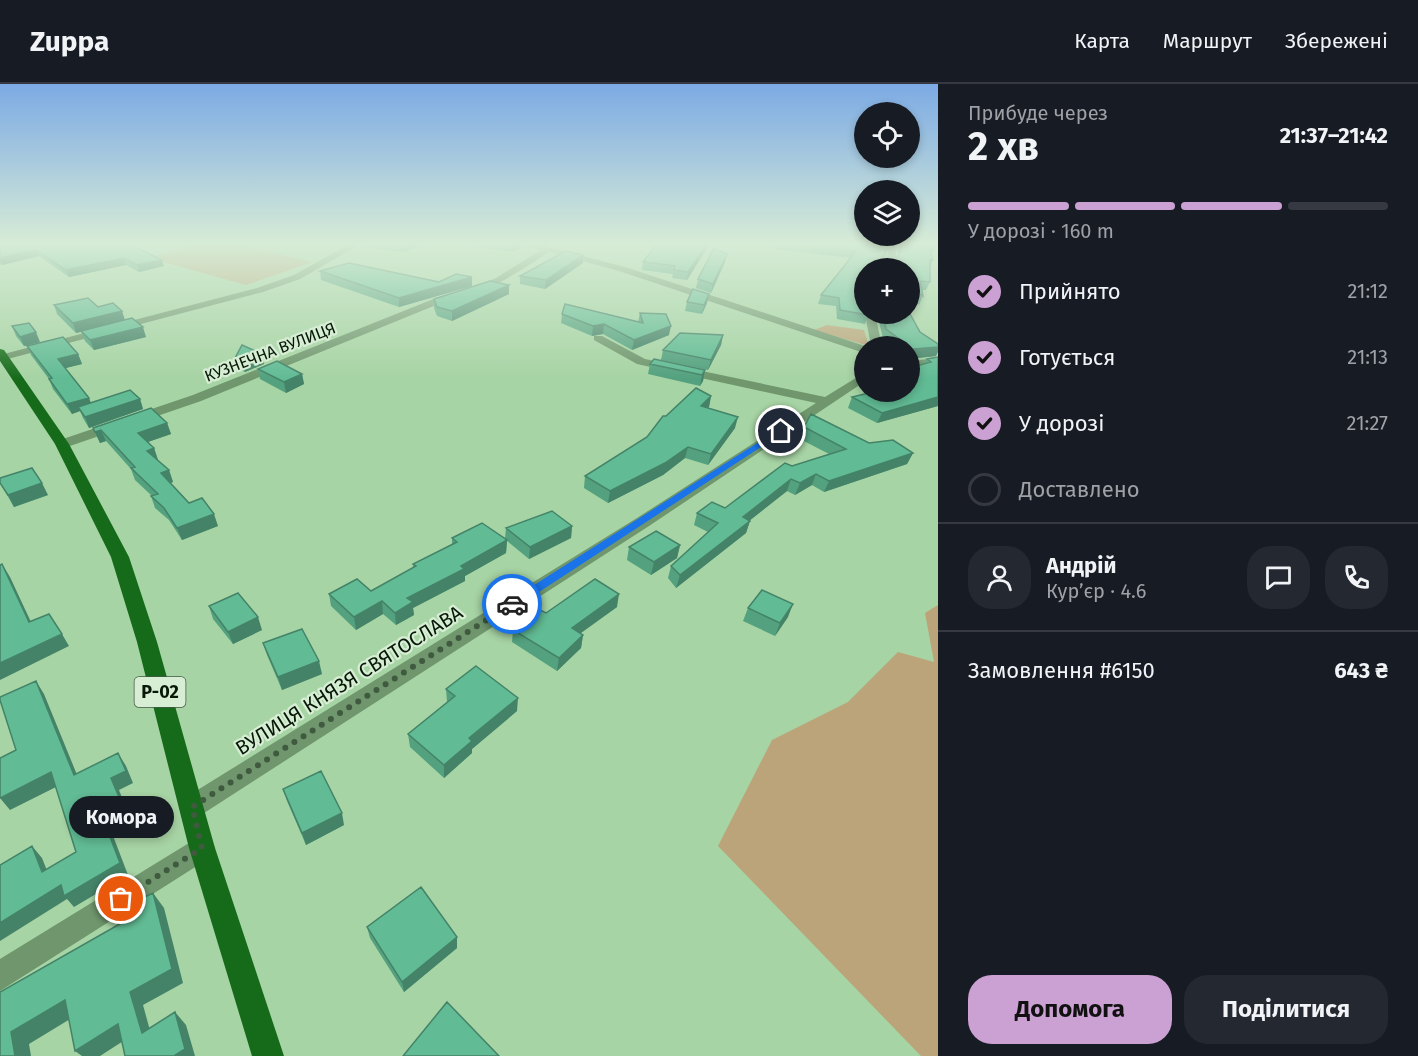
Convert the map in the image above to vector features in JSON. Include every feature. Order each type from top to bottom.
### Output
[{"type":"main road","name":"Р-02","points":[[2,355],[62,444],[120,557],[202,848],[268,1056]]},
{"type":"street","points":[[2,355],[268,287]]},
{"type":"street","name":"КУЗНЕЧНА ВУЛИЦЯ","points":[[62,444],[197,398],[439,300],[461,297],[483,287]]},
{"type":"street","points":[[677,287],[854,347]]},
{"type":"street","points":[[598,338],[641,362],[827,400]]},
{"type":"street","points":[[920,363],[938,361]]},
{"type":"street","name":"ВУЛИЦЯ КНЯЗЯ СВЯТОСЛАВА","points":[[192,807],[643,522],[854,383]]},
{"type":"street","points":[[0,976],[202,848]]},
{"type":"shaded area","points":[[827,325],[864,330],[866,336],[854,336],[854,342],[814,330]]},
{"type":"shaded area","points":[[938,605],[938,1056],[921,1056],[718,846],[772,740],[848,702],[898,652],[934,662],[925,613]]},
{"type":"building","points":[[368,287],[436,287],[399,298]]},
{"type":"building","points":[[470,287],[504,287],[452,311],[437,307],[434,299]]},
{"type":"building","points":[[827,287],[854,287],[854,312],[840,310],[839,298],[821,295]]},
{"type":"building","points":[[693,289],[709,294],[704,305],[687,302]]},
{"type":"building","points":[[88,298],[98,307],[113,303],[122,311],[73,323],[54,305]]},
{"type":"building","points":[[565,304],[643,323],[640,313],[666,314],[671,326],[634,340],[604,324],[593,326],[562,314]]},
{"type":"building","points":[[132,318],[143,327],[90,340],[81,331]]},
{"type":"building","points":[[29,323],[36,332],[20,337],[12,326]]},
{"type":"building","points":[[885,324],[916,324],[920,332],[938,344],[938,347],[920,348],[920,336],[895,336],[886,329]]},
{"type":"building","points":[[680,333],[723,335],[711,360],[663,350]]},
{"type":"building","points":[[63,337],[78,354],[58,359],[89,398],[67,404],[49,379],[52,378],[27,346]]},
{"type":"building","points":[[242,345],[262,354],[243,361],[235,358]]},
{"type":"building","points":[[938,357],[938,397],[882,413],[861,402],[920,402],[920,365],[931,362],[927,359]]},
{"type":"building","points":[[654,359],[705,370],[702,375],[650,364]]},
{"type":"building","points":[[277,361],[302,374],[284,382],[258,369]]},
{"type":"building","points":[[696,388],[711,396],[701,406],[738,417],[711,454],[688,447],[665,463],[610,491],[585,476],[647,437],[663,416],[666,416]]},
{"type":"building","points":[[130,390],[140,399],[85,417],[78,407]]},
{"type":"building","points":[[151,408],[167,423],[138,433],[154,448],[147,451],[169,470],[161,473],[189,503],[202,498],[214,514],[177,528],[164,508],[151,496],[158,494],[131,468],[135,467],[101,430],[95,432],[93,428]]},
{"type":"building","points":[[811,414],[869,443],[893,440],[913,453],[829,481],[816,474],[800,483],[791,479],[743,517],[750,521],[680,575],[671,566],[718,523],[697,513],[712,502],[725,508],[785,463],[792,466],[846,449],[804,427]]},
{"type":"building","points":[[32,468],[42,483],[8,495],[0,483],[0,478]]},
{"type":"building","points":[[552,511],[572,526],[530,547],[506,528]]},
{"type":"building","points":[[482,523],[507,540],[461,566],[464,569],[407,598],[413,602],[395,613],[382,601],[354,617],[329,594],[357,579],[371,591],[416,566],[413,564],[457,542],[452,538]]},
{"type":"building","points":[[656,531],[680,545],[654,562],[629,547]]},
{"type":"building","points":[[2,564],[29,622],[49,614],[62,634],[0,663],[0,565]]},
{"type":"building","points":[[595,579],[619,594],[572,628],[583,635],[559,658],[513,630],[538,609],[546,613]]},
{"type":"building","points":[[762,590],[793,604],[780,623],[748,608]]},
{"type":"building","points":[[238,593],[258,617],[228,632],[209,606]]},
{"type":"building","points":[[302,629],[319,661],[278,677],[263,643]]},
{"type":"building","points":[[476,666],[518,698],[469,738],[472,741],[444,765],[408,734],[455,696],[446,689]]},
{"type":"building","points":[[36,681],[74,775],[118,753],[126,771],[111,778],[119,797],[99,808],[120,863],[64,896],[61,885],[0,923],[0,865],[32,846],[42,872],[76,852],[51,772],[0,798],[0,758],[16,750],[0,697]]},
{"type":"building","points":[[321,771],[342,813],[302,833],[283,789]]},
{"type":"building","points":[[421,887],[457,937],[402,982],[367,927]]},
{"type":"building","points":[[153,893],[172,969],[130,992],[142,1033],[175,1012],[185,1049],[174,1056],[125,1056],[118,1024],[75,1051],[65,1000],[11,1032],[15,1056],[0,1056],[0,992],[132,917],[130,904]]},
{"type":"building","points":[[447,1002],[499,1056],[403,1056]]},
{"type":"way so far","points":[[121,899],[202,848],[192,807],[512,604]]},
{"type":"place","name":"Комора","points":[[121,899]]},
{"type":"route","points":[[512,604],[643,522],[781,431]]}]
